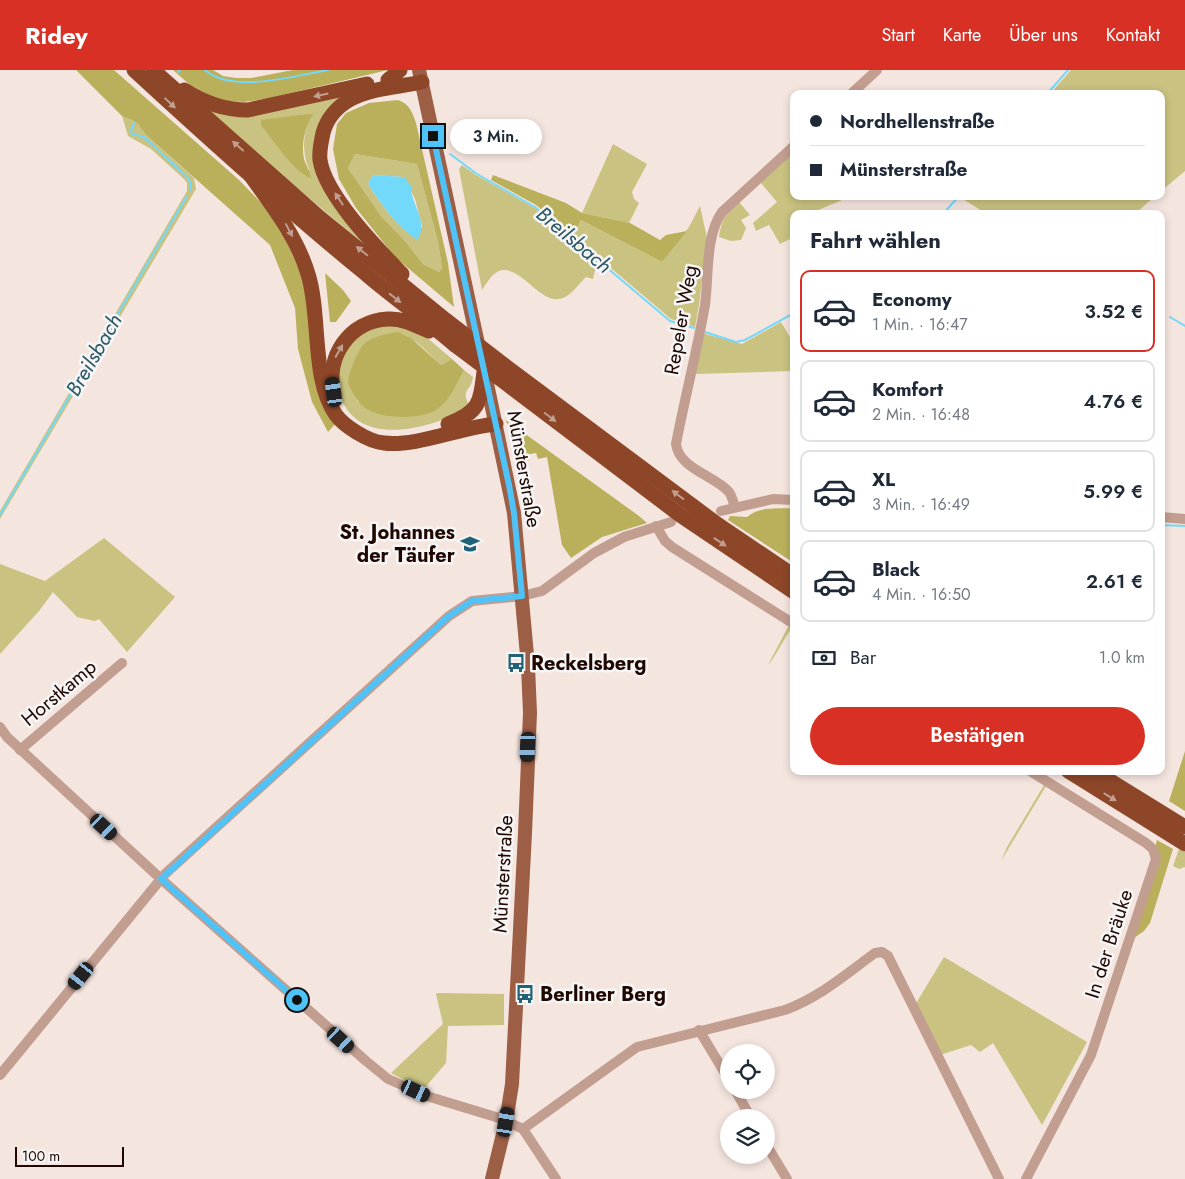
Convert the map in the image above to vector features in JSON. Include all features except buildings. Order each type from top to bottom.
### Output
[{"type":"highway","points":[[134,70],[251,176],[367,276],[680,515],[790,589]]},
{"type":"highway","points":[[388,80],[400,70]]},
{"type":"highway","points":[[154,71],[191,95],[209,104],[230,110],[248,110],[420,74]]},
{"type":"highway","points":[[154,71],[319,217],[444,318],[717,524],[790,573]]},
{"type":"highway","points":[[420,74],[352,98],[342,104],[325,126],[321,142],[320,160],[330,184],[349,214],[372,243],[444,318]]},
{"type":"highway","points":[[251,176],[286,224],[308,274],[317,324],[321,375],[335,415],[345,425],[363,437],[384,443],[410,441],[483,425],[495,419]]},
{"type":"highway","points":[[452,342],[400,320],[388,319],[360,328],[349,336],[333,362],[334,392],[342,411],[356,424],[370,431],[390,433],[412,432],[448,424],[495,419]]},
{"type":"highway","points":[[448,424],[466,417],[475,408],[484,372]]},
{"type":"highway","points":[[1074,775],[1185,844]]},
{"type":"highway","points":[[1100,775],[1185,827]]},
{"type":"main road","name":"Münsterstraße","points":[[420,74],[514,513],[528,666],[529,722],[525,833],[512,1084],[506,1122],[492,1179]]},
{"type":"street","points":[[855,90],[877,70]]},
{"type":"street","name":"Repeler Weg","points":[[735,507],[730,494],[724,487],[681,458],[676,444],[705,304],[712,233],[715,221],[722,212],[790,150]]},
{"type":"street","points":[[721,511],[774,499],[790,500]]},
{"type":"street","points":[[1165,517],[1185,519]]},
{"type":"street","points":[[0,1075],[161,879],[449,616],[472,601],[522,596],[542,591],[594,553],[624,537],[670,522]]},
{"type":"street","points":[[656,526],[665,541],[672,547],[790,621]]},
{"type":"street","name":"Horstkamp","points":[[20,750],[122,663]]},
{"type":"street","points":[[0,727],[20,750],[161,879],[388,1079],[430,1098],[499,1118],[523,1129],[556,1179]]},
{"type":"street","name":"In der Bräuke","points":[[1026,1179],[1091,1055],[1156,859],[1153,849],[1146,843],[1036,775]]},
{"type":"street","points":[[523,1129],[637,1047],[785,1010],[822,992],[875,952],[882,952],[888,956],[1000,1179]]},
{"type":"street","points":[[699,1030],[720,1065]]},
{"type":"street","points":[[775,1159],[787,1179]]},
{"type":"shaded area","points":[[76,70],[114,70],[239,180],[268,210],[287,243],[301,273],[336,423],[328,432],[312,402],[298,349],[295,308],[270,245],[145,134],[138,124],[122,116]]},
{"type":"shaded area","points":[[173,70],[213,70],[223,76],[251,78],[293,70],[388,70],[270,98],[244,102],[221,101],[190,85]]},
{"type":"shaded area","points":[[1071,70],[1185,70],[1185,171],[1165,188],[1165,90],[1054,90]]},
{"type":"shaded area","points":[[355,91],[316,148],[369,248],[279,173],[205,107],[217,111]],"holes":[[[313,113],[304,141],[306,162],[309,169],[305,176],[261,126],[261,121]]]},
{"type":"shaded area","points":[[398,100],[408,106],[413,115],[448,263],[454,307],[395,257],[356,208],[339,179],[333,149],[337,124],[346,113],[369,103]],"holes":[[[355,154],[417,164],[438,242],[442,268],[439,272],[423,264],[405,241],[381,216],[348,168]]]},
{"type":"shaded area","points":[[314,113],[306,129],[303,141],[304,159],[311,178],[298,170],[284,155],[261,126],[261,120]]},
{"type":"shaded area","points":[[122,116],[138,124],[145,134],[194,178],[196,189],[0,519],[0,511],[187,191],[187,183],[184,179],[151,149],[128,136]]},
{"type":"shaded area","points":[[613,144],[647,164],[632,192],[634,199],[639,203],[629,223],[582,213]]},
{"type":"shaded area","points":[[355,154],[417,164],[438,242],[442,268],[439,272],[423,264],[405,241],[381,216],[348,168]],"holes":[[[373,175],[404,177],[415,199],[422,226],[417,239],[396,221],[368,184]]]},
{"type":"shaded area","points":[[790,156],[790,200],[842,200],[818,210],[790,210],[790,239],[780,244],[769,225],[756,231],[753,223],[777,202],[760,182]]},
{"type":"shaded area","points":[[462,165],[476,175],[535,208],[597,261],[593,279],[586,277],[567,296],[554,299],[538,291],[513,272],[505,270],[495,273],[482,290],[459,169]]},
{"type":"shaded area","points":[[493,175],[566,203],[582,213],[630,223],[660,240],[666,235],[687,231],[662,262],[581,220],[573,236],[536,205],[491,180]]},
{"type":"shaded area","points":[[964,200],[1151,200],[1139,210],[980,210]]},
{"type":"shaded area","points":[[739,202],[750,215],[741,220],[746,228],[741,240],[731,241],[719,237],[725,217]]},
{"type":"shaded area","points":[[700,206],[707,238],[695,327],[671,319],[573,236],[581,220],[662,262],[689,227]]},
{"type":"shaded area","points":[[325,273],[343,290],[351,301],[336,322],[330,322]]},
{"type":"shaded area","points":[[781,322],[790,337],[790,371],[694,374],[702,333],[742,344]]},
{"type":"shaded area","points":[[377,325],[402,326],[425,336],[452,359],[441,365],[405,335],[392,333],[381,337],[363,346],[348,383],[358,402],[464,370],[473,377],[466,394],[471,407],[440,421],[403,429],[385,429],[368,426],[354,417],[338,394],[336,376],[338,366],[343,347]]},
{"type":"shaded area","points":[[398,332],[411,338],[441,365],[452,359],[464,370],[445,402],[436,410],[410,417],[390,416],[372,412],[360,403],[348,383],[354,362],[364,344],[375,337]]},
{"type":"shaded area","points":[[506,420],[647,523],[602,537],[571,558],[562,545],[547,457],[538,459],[536,453],[530,454],[530,460],[518,462]]},
{"type":"shaded area","points":[[790,508],[790,560],[728,520],[730,516],[747,517],[757,511]]},
{"type":"shaded area","points":[[104,538],[175,597],[127,652],[99,619],[95,621],[77,617],[53,592],[39,611],[0,654],[0,564],[45,581]]},
{"type":"shaded area","points":[[789,625],[790,630],[768,665]]},
{"type":"shaded area","points":[[1185,751],[1185,811],[1169,801]]},
{"type":"shaded area","points":[[1044,785],[1046,786],[1001,861],[1007,847]]},
{"type":"shaded area","points":[[1157,840],[1173,849],[1150,923],[1144,931],[1134,938]]},
{"type":"shaded area","points":[[1179,849],[1185,852],[1185,867],[1179,869],[1173,866]]},
{"type":"shaded area","points":[[944,957],[1087,1042],[1042,1125],[993,1043],[980,1052],[971,1045],[940,1055],[915,1005]]},
{"type":"shaded area","points":[[436,994],[504,994],[504,1025],[448,1026],[446,1063],[423,1090],[391,1073],[443,1024]]},
{"type":"water","points":[[373,175],[404,177],[411,186],[421,220],[420,233],[417,240],[396,222],[373,192],[368,184]]},
{"type":"waterway","name":"Breilsbach","points":[[205,70],[217,77],[231,81],[247,82],[281,79],[328,70]]},
{"type":"waterway","points":[[1050,90],[1068,70]]},
{"type":"waterway","name":"Breilsbach","points":[[134,123],[131,130],[132,134],[144,137],[188,178],[191,190]]},
{"type":"waterway","name":"Breilsbach","points":[[450,154],[477,174],[535,207],[670,321],[694,328]]},
{"type":"waterway","name":"Breilsbach","points":[[0,515],[187,196]]},
{"type":"waterway","points":[[947,210],[955,200]]},
{"type":"waterway","points":[[705,332],[736,342],[745,340],[790,315]]},
{"type":"waterway","points":[[1170,317],[1185,326]]},
{"type":"waterway","points":[[1165,525],[1185,526]]},
{"type":"place","name":"St. Johannes der Täufer","points":[[470,544]]},
{"type":"place","name":"Reckelsberg","points":[[516,663]]},
{"type":"place","name":"Berliner Berg","points":[[525,994]]},
{"type":"route","points":[[297,1000],[161,879],[449,616],[472,601],[522,596],[514,513],[509,485],[433,136]]}]
